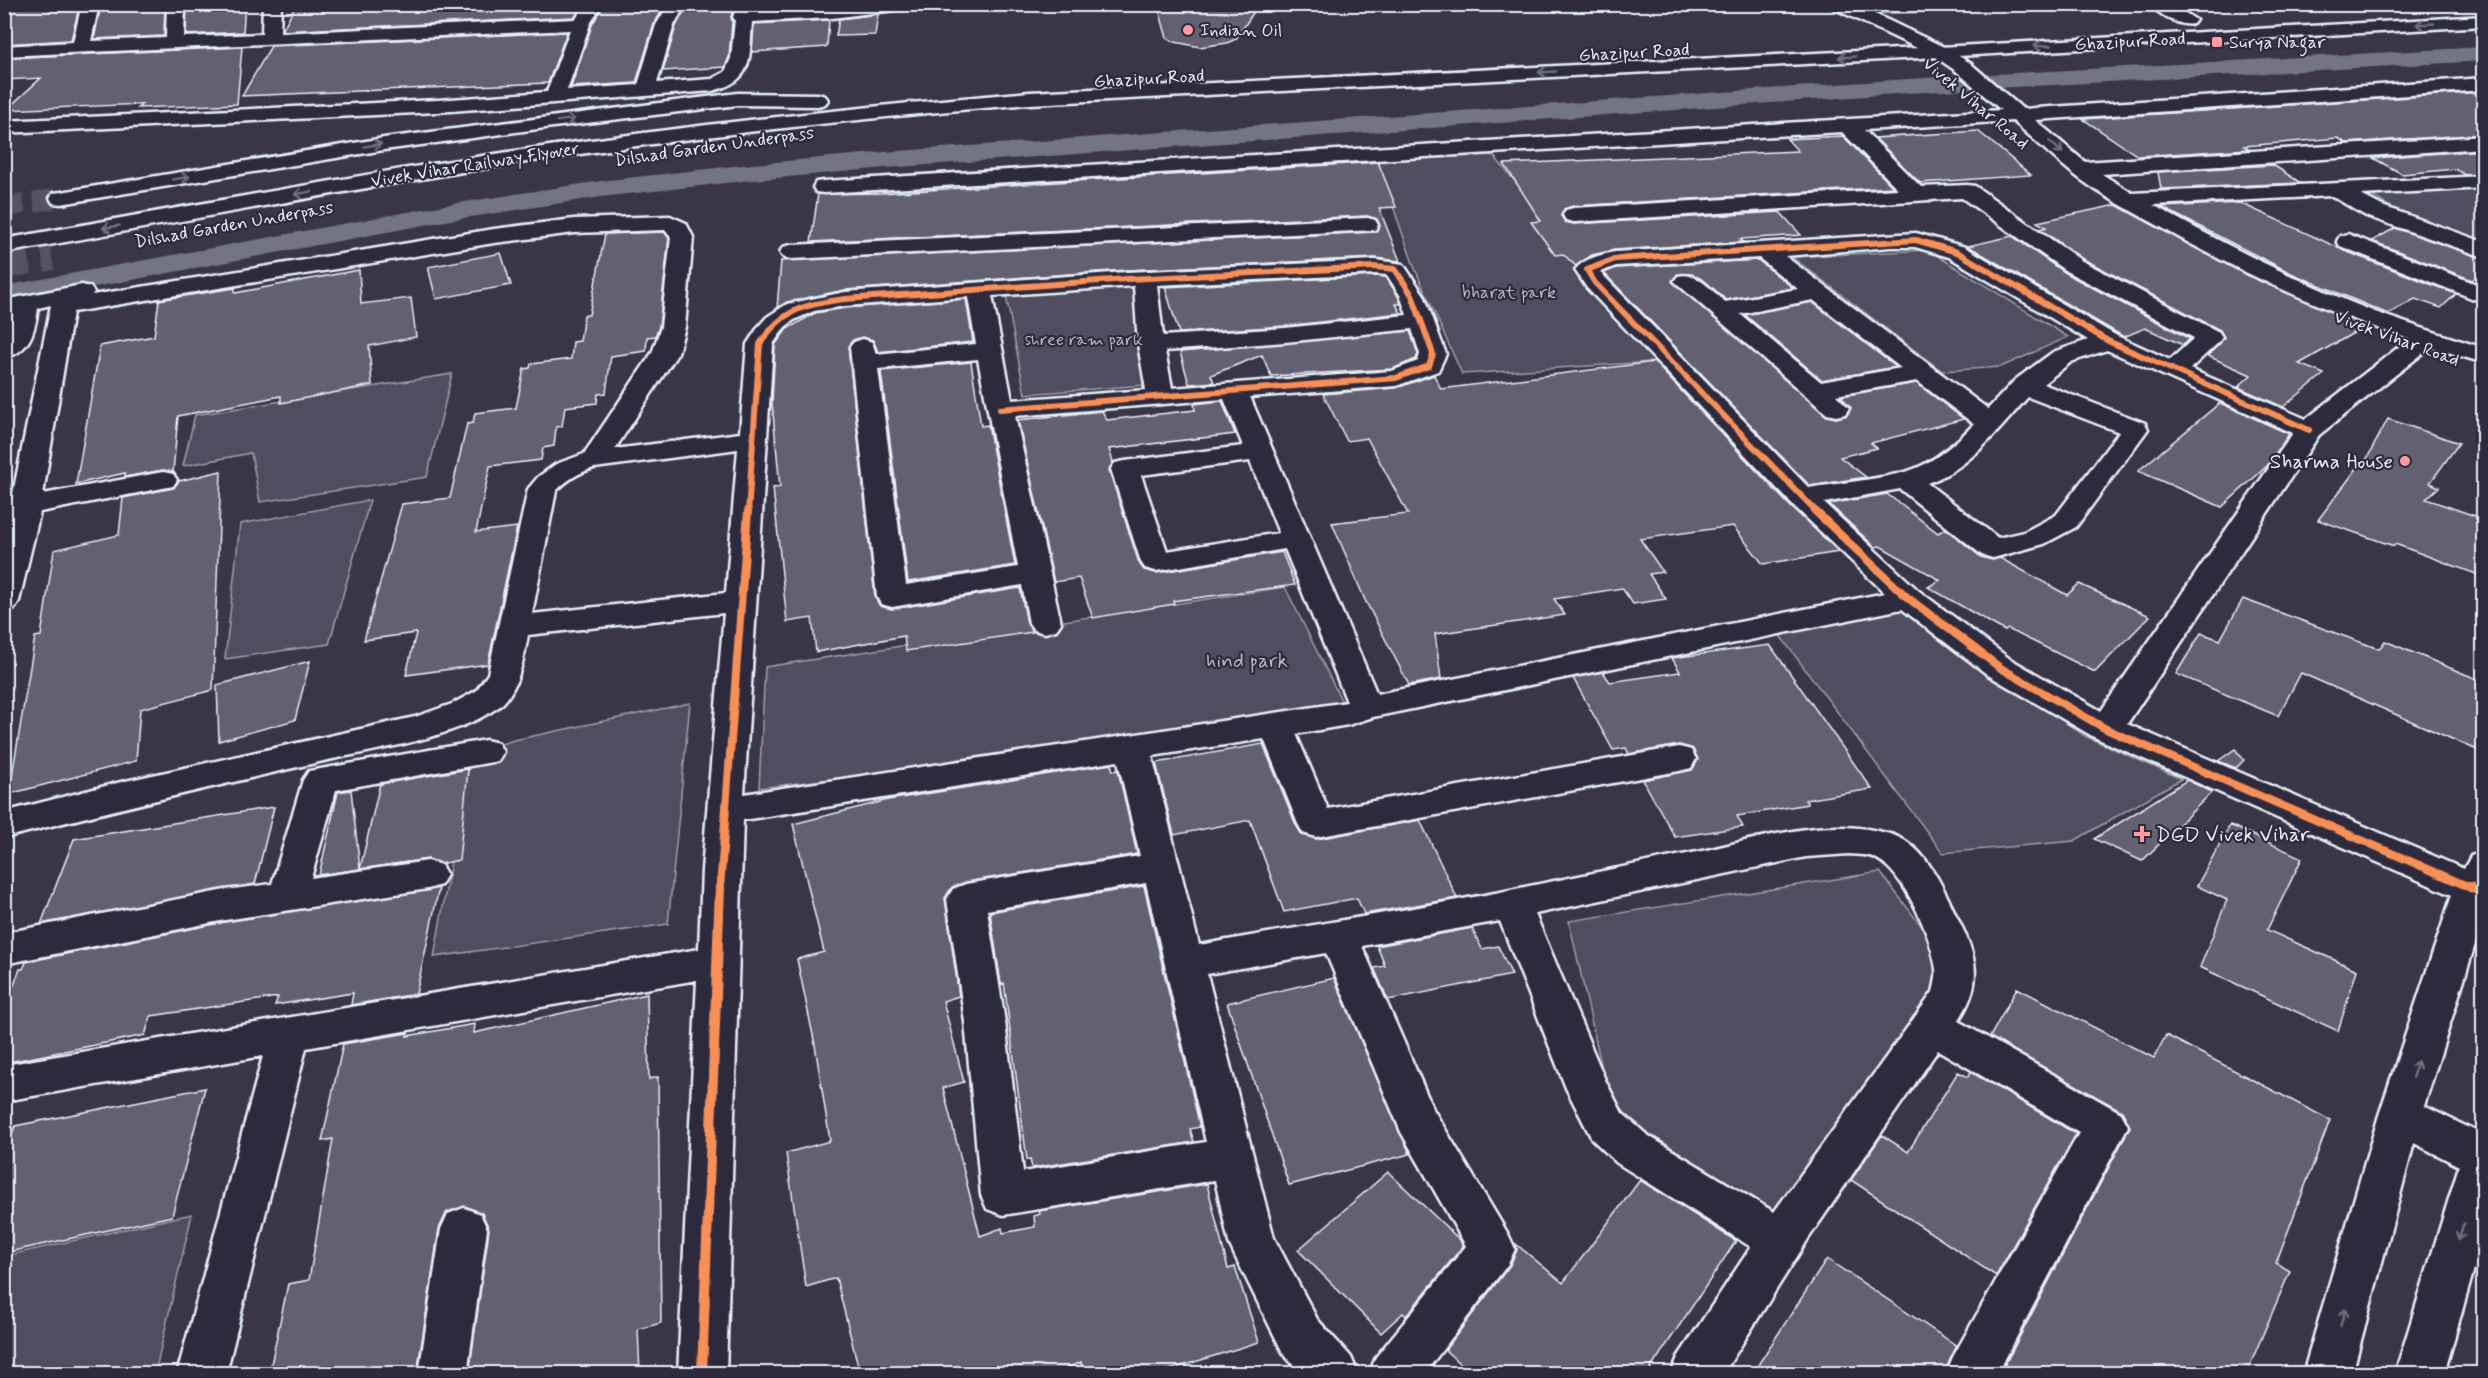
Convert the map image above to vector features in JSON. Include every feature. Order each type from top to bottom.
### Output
[{"type":"street","points":[[81,48],[91,4]]},
{"type":"street","points":[[175,43],[176,4]]},
{"type":"street","points":[[271,38],[272,4]]},
{"type":"street","points":[[555,97],[581,24],[594,4]]},
{"type":"street","points":[[646,90],[665,25],[678,4]]},
{"type":"street","points":[[4,127],[437,106],[646,90],[726,81],[735,74],[740,63],[745,11],[834,9],[903,4]]},
{"type":"street","points":[[1839,4],[1913,45]]},
{"type":"street","points":[[2158,4],[2187,20]]},
{"type":"street","name":"Ghazipur Road","points":[[950,105],[1030,98],[1913,45],[2222,18]]},
{"type":"street","name":"Ghazipur Road","points":[[835,100],[910,90],[1913,45],[1938,64],[2484,21]]},
{"type":"street","points":[[4,51],[581,24]]},
{"type":"street","name":"Vivek Vihar Road","points":[[1938,64],[1963,67],[1994,106],[2069,179],[2168,239],[2256,282],[2351,323],[2484,357]]},
{"type":"street","points":[[2019,115],[2484,84]]},
{"type":"street","name":"Vivek Vihar Road","points":[[1971,98],[2019,115],[2080,169],[2128,200],[2192,236],[2277,278],[2484,369]]},
{"type":"street","name":"Dilshad Garden Underpass","points":[[61,198],[384,144],[542,123],[738,99],[835,100]]},
{"type":"street","name":"Vivek Vihar Railway Flyover","points":[[4,229],[349,169],[835,100]]},
{"type":"street","name":"Vivek Vihar Railway Flyover","points":[[4,246],[351,184],[579,148],[880,111],[950,105]]},
{"type":"street","name":"Dilshad Garden Underpass","points":[[52,257],[567,167],[770,139],[950,105]]},
{"type":"street","points":[[824,187],[1847,125],[1994,106]]},
{"type":"street","points":[[1847,125],[1915,194]]},
{"type":"street","points":[[2080,169],[2484,142]]},
{"type":"street","points":[[2187,162],[2231,195]]},
{"type":"street","points":[[2128,200],[2473,182],[2484,193]]},
{"type":"street","points":[[2337,190],[2374,211],[2484,250]]},
{"type":"street","points":[[2173,371],[2210,337],[2074,266],[1966,191],[1915,194],[1656,234],[1616,259],[1600,263],[1587,270],[1595,283],[1802,498],[1908,598],[1999,667],[2106,729],[2480,882],[2400,1115],[2327,1374]]},
{"type":"street","points":[[4,351],[12,348],[23,332],[16,305],[240,262],[557,210]]},
{"type":"street","points":[[1574,215],[1656,234],[1764,251],[1891,240],[1916,240],[1935,244],[1958,252],[2108,341],[2309,430]]},
{"type":"street","points":[[2403,222],[2348,241],[2484,296]]},
{"type":"street","points":[[4,601],[27,506],[62,307],[494,236],[574,226],[670,223],[678,228],[682,237],[673,327],[665,353],[594,460]]},
{"type":"street","points":[[702,1374],[721,870],[760,344],[768,327],[790,311],[821,303],[890,272],[1278,230],[1367,225]]},
{"type":"street","points":[[1278,230],[1287,271]]},
{"type":"street","points":[[1764,251],[1989,423]]},
{"type":"street","points":[[791,252],[979,291],[1287,271],[1375,267],[1395,269],[1412,295],[1433,354],[1429,366],[1408,375],[1355,355],[1151,344]]},
{"type":"street","points":[[1145,279],[1151,344],[1160,396]]},
{"type":"street","points":[[1686,281],[1836,408]]},
{"type":"street","points":[[979,291],[1000,409],[1045,623]]},
{"type":"street","points":[[1721,310],[1818,292]]},
{"type":"street","points":[[1000,409],[1234,391],[1355,355],[1421,321]]},
{"type":"street","points":[[1802,498],[1906,480],[1932,472],[1968,446],[2024,386],[2062,357],[2108,341]]},
{"type":"street","points":[[2106,729],[2309,430],[2423,342]]},
{"type":"street","points":[[990,350],[864,355],[892,597],[1034,574]]},
{"type":"street","points":[[1816,390],[1923,372]]},
{"type":"street","points":[[1906,480],[1993,549],[2034,538],[2066,521],[2135,429],[2024,386]]},
{"type":"street","points":[[1234,391],[1366,707]]},
{"type":"street","points":[[6,830],[133,792],[421,727],[464,712],[488,699],[504,675],[542,489],[559,472],[576,464],[594,460],[753,438]]},
{"type":"street","points":[[1259,452],[1125,469],[1156,562],[1295,539]]},
{"type":"street","points":[[27,506],[163,480]]},
{"type":"street","points":[[726,810],[1348,714],[1366,707],[1908,598]]},
{"type":"street","points":[[514,626],[741,601]]},
{"type":"street","points":[[1275,724],[1316,824],[1679,759]]},
{"type":"street","points":[[1132,746],[1252,1243],[1300,1336],[1334,1374]]},
{"type":"street","points":[[287,897],[321,780],[486,752]]},
{"type":"street","points":[[1184,963],[1512,904],[1806,843],[1838,840],[1867,843],[1892,850],[1908,865],[1941,921],[1952,947],[1956,971],[1952,997],[1781,1242],[1695,1374]]},
{"type":"street","points":[[1161,867],[966,899],[985,1022],[1003,1195],[1231,1158]]},
{"type":"street","points":[[4,949],[225,904],[287,897],[428,875]]},
{"type":"street","points":[[1512,904],[1587,1088],[1607,1126],[1632,1149],[1781,1242]]},
{"type":"street","points":[[1338,936],[1416,1119],[1492,1248],[1393,1374]]},
{"type":"street","points":[[4,1083],[718,961]]},
{"type":"street","points":[[1932,1026],[2106,1126],[1970,1374]]},
{"type":"street","points":[[201,1374],[289,1035]]},
{"type":"street","points":[[2400,1115],[2484,1156],[2419,1374]]},
{"type":"street","points":[[443,1374],[464,1229]]},
{"type":"green space","points":[[1857,5],[2113,5],[1875,14]]},
{"type":"green space","name":"bharat park","points":[[1493,155],[1666,361],[1462,374],[1415,269],[1377,161]]},
{"type":"green space","points":[[2483,188],[2483,242],[2409,218],[2360,189]]},
{"type":"green space","points":[[1928,250],[2068,337],[2001,367],[1942,371],[1792,257]]},
{"type":"green space","name":"shree ram park","points":[[1153,285],[1173,383],[1025,394],[1005,291]]},
{"type":"green space","points":[[452,374],[427,477],[260,502],[251,453],[183,466],[195,415]]},
{"type":"green space","points":[[370,500],[329,644],[225,659],[240,524]]},
{"type":"green space","name":"hind park","points":[[1285,587],[1348,714],[759,788],[765,667]]},
{"type":"green space","points":[[1892,601],[2085,736],[2181,779],[2074,841],[1943,853],[1775,629]]},
{"type":"green space","points":[[690,703],[668,924],[434,957],[472,753],[514,740]]},
{"type":"green space","points":[[1880,872],[1956,971],[1794,1221],[1614,1122],[1569,921]]},
{"type":"green space","points":[[192,1214],[155,1373],[5,1373],[5,1256]]},
{"type":"building","points":[[4,4],[80,4],[71,40],[4,44]]},
{"type":"building","points":[[101,4],[165,4],[164,36],[94,39]]},
{"type":"building","points":[[187,4],[245,4],[243,32],[186,35]]},
{"type":"building","points":[[296,4],[582,4],[575,17],[282,31]]},
{"type":"building","points":[[604,4],[666,4],[654,24],[636,83],[571,87],[592,25]]},
{"type":"building","points":[[688,4],[735,4],[731,16],[729,57],[725,67],[663,71],[676,26]]},
{"type":"building","points":[[1259,4],[1236,39],[1227,43],[1200,47],[1167,38],[1159,10]]},
{"type":"building","points":[[878,14],[875,35],[836,36],[839,19]]},
{"type":"building","points":[[829,20],[827,47],[752,52],[754,24]]},
{"type":"building","points":[[567,32],[548,83],[242,96],[271,46]]},
{"type":"building","points":[[242,47],[237,104],[138,108],[142,104],[6,110],[41,78],[4,80],[4,58]]},
{"type":"building","points":[[2484,92],[2484,134],[2346,143],[2338,138],[2244,146],[2249,149],[2138,156],[2083,119]]},
{"type":"building","points":[[1978,131],[2031,175],[1920,183],[1875,138]]},
{"type":"building","points":[[1843,136],[1893,187],[1573,206],[1564,209],[1561,216],[1565,222],[1574,224],[1780,212],[1801,235],[1740,239],[1744,242],[1615,250],[1592,255],[1576,266],[1563,254],[1555,255],[1531,222],[1541,221],[1504,164],[1798,151],[1787,139]]},
{"type":"building","points":[[2484,150],[2484,174],[2465,175],[2455,169],[2402,174],[2373,158]]},
{"type":"building","points":[[1378,162],[1396,207],[1379,208],[1400,261],[1375,258],[1127,270],[845,290],[787,302],[777,308],[781,261],[1375,232],[1380,226],[1377,219],[1367,216],[811,242],[818,194],[882,193]]},
{"type":"building","points":[[2273,165],[2301,183],[2161,189],[2158,172]]},
{"type":"building","points":[[2240,203],[2350,253],[2456,294],[2441,308],[2415,299],[2388,314],[2291,273],[2161,207]]},
{"type":"building","points":[[2116,205],[2248,276],[2366,326],[2299,364],[2324,374],[2283,407],[2238,387],[2251,375],[2208,356],[2224,338],[2220,330],[2083,259],[2040,229],[2046,227],[2037,222]]},
{"type":"building","points":[[2395,228],[2484,259],[2484,269],[2472,280],[2372,241]]},
{"type":"building","points":[[664,232],[669,238],[659,327],[655,336],[647,337],[646,351],[611,356],[606,393],[598,394],[597,403],[565,407],[562,426],[556,427],[554,446],[543,448],[541,460],[490,466],[476,532],[517,527],[488,664],[406,675],[416,633],[364,640],[402,504],[450,498],[467,424],[473,423],[475,413],[516,408],[524,369],[530,368],[531,364],[571,359],[573,342],[580,341],[584,315],[589,315],[605,234]]},
{"type":"building","points":[[2012,236],[2065,273],[2190,339],[2183,345],[2145,328],[2124,337],[1968,246]]},
{"type":"building","points":[[501,253],[511,285],[436,299],[428,267]]},
{"type":"building","points":[[1758,260],[1793,288],[1726,300],[1705,281],[1692,274],[1678,274],[1672,281],[1827,416],[1836,418],[1847,415],[1851,408],[1841,396],[1916,383],[1964,419],[1871,443],[1877,448],[1840,457],[1866,477],[1810,486],[1604,273],[1616,268]]},
{"type":"building","points":[[359,270],[361,304],[411,298],[416,337],[369,346],[372,385],[281,403],[281,396],[178,416],[173,472],[163,470],[125,477],[125,473],[76,484],[100,346],[154,336],[159,300],[235,288],[235,293]]},
{"type":"building","points":[[1386,277],[1398,296],[1401,304],[1396,304],[1401,313],[1285,326],[1179,333],[1165,287]]},
{"type":"building","points":[[966,299],[973,342],[878,352],[873,340],[862,337],[853,340],[848,346],[875,597],[880,606],[892,609],[1020,588],[1027,623],[1033,632],[906,651],[904,636],[816,652],[812,618],[787,622],[773,488],[780,487],[772,403],[775,345],[787,329],[815,313],[845,308]]},
{"type":"building","points":[[1812,302],[1896,367],[1822,380],[1745,315]]},
{"type":"building","points":[[1410,331],[1418,354],[1416,359],[1392,369],[1271,376],[1262,355],[1211,375],[1214,382],[1189,384],[1180,352]]},
{"type":"building","points":[[971,362],[981,426],[988,425],[1015,565],[908,582],[881,371]]},
{"type":"building","points":[[1654,362],[1790,506],[1839,552],[1763,564],[1733,526],[1640,539],[1663,572],[1649,574],[1666,599],[1633,604],[1622,588],[1554,599],[1565,615],[1435,634],[1441,679],[1409,685],[1365,600],[1332,523],[1408,514],[1367,438],[1347,441],[1323,394],[1396,388],[1434,375],[1441,389]]},
{"type":"building","points":[[1222,401],[1235,434],[1109,449],[1113,462],[1109,470],[1139,563],[1144,570],[1156,573],[1282,552],[1295,585],[1173,601],[1174,604],[1093,618],[1079,578],[1054,582],[1018,420],[1102,411],[1107,420],[1195,410],[1194,404]]},
{"type":"building","points":[[2220,403],[2289,434],[2267,466],[2222,507],[2138,471]]},
{"type":"building","points":[[2388,419],[2459,443],[2430,483],[2439,487],[2426,499],[2484,519],[2484,577],[2395,544],[2394,546],[2318,520],[2361,463],[2364,464]]},
{"type":"building","points":[[221,471],[213,690],[140,709],[136,761],[9,794],[35,637],[41,636],[54,550],[119,535],[123,498],[173,488],[179,481]]},
{"type":"building","points":[[1887,494],[1938,533],[1945,529],[1949,531],[1981,557],[1992,560],[2000,558],[2067,595],[2079,584],[2150,616],[2095,672],[2008,629],[2005,631],[1928,587],[1940,580],[1880,546],[1875,547],[1829,504]]},
{"type":"building","points":[[2243,599],[2379,649],[2385,641],[2484,682],[2484,753],[2301,673],[2278,716],[2176,674],[2201,633],[2220,640]]},
{"type":"building","points":[[1770,645],[1872,789],[1805,800],[1808,804],[1737,816],[1743,827],[1675,837],[1643,780],[1692,770],[1698,760],[1693,749],[1679,745],[1629,754],[1626,748],[1613,750],[1573,678],[1603,672],[1610,682],[1680,672],[1672,658]]},
{"type":"building","points":[[310,661],[295,720],[219,741],[217,685]]},
{"type":"building","points":[[1263,744],[1302,835],[1317,839],[1420,820],[1457,898],[1364,914],[1357,898],[1284,912],[1250,820],[1174,835],[1156,763]]},
{"type":"building","points":[[2235,749],[2244,760],[2236,768],[2218,761]]},
{"type":"building","points":[[1111,764],[1113,771],[1118,770],[1137,854],[966,882],[952,887],[945,898],[959,996],[943,1001],[964,1082],[943,1088],[980,1236],[1002,1228],[1003,1233],[1035,1227],[1034,1216],[1040,1214],[1039,1211],[1207,1184],[1228,1269],[1235,1267],[1259,1342],[1156,1374],[1084,1374],[1081,1362],[1053,1374],[860,1374],[836,1278],[806,1287],[786,1153],[830,1141],[815,1045],[797,959],[824,952],[793,824],[888,800]]},
{"type":"building","points":[[468,769],[459,860],[444,863],[444,865],[428,859],[360,869],[380,784]]},
{"type":"building","points":[[2187,780],[2212,792],[2142,861],[2094,839]]},
{"type":"building","points":[[351,790],[360,869],[319,875],[338,792]]},
{"type":"building","points":[[274,807],[255,884],[41,924],[74,839]]},
{"type":"building","points":[[2230,825],[2302,858],[2267,930],[2357,970],[2338,1031],[2200,967],[2227,900],[2197,886]]},
{"type":"building","points":[[1144,886],[1200,1127],[1190,1129],[1194,1142],[1032,1168],[1030,1159],[1027,1160],[1004,983],[1001,984],[990,912]]},
{"type":"building","points":[[439,888],[416,994],[351,1005],[353,993],[275,1005],[278,997],[151,1016],[145,1035],[4,1063],[4,1011],[20,969],[23,969],[26,962],[225,922]]},
{"type":"building","points":[[1472,928],[1482,949],[1498,946],[1512,975],[1388,1000],[1374,968],[1385,966],[1377,946]]},
{"type":"building","points":[[1334,978],[1410,1154],[1289,1185],[1227,1003]]},
{"type":"building","points":[[2017,988],[2154,1058],[2166,1035],[2330,1120],[2276,1263],[2290,1271],[2246,1374],[2000,1374],[2130,1127],[2122,1111],[1990,1037]]},
{"type":"building","points":[[647,994],[649,1079],[658,1077],[661,1323],[638,1329],[640,1374],[469,1374],[489,1229],[482,1213],[465,1206],[447,1212],[439,1229],[417,1374],[269,1374],[288,1284],[309,1280],[333,1139],[322,1141],[343,1044],[475,1024],[474,1033]]},
{"type":"building","points":[[1958,1072],[1968,1077],[1971,1072],[2076,1134],[1996,1276],[1851,1180],[1882,1135],[1908,1152]]},
{"type":"building","points":[[205,1088],[172,1216],[4,1253],[4,1158],[15,1126]]},
{"type":"building","points":[[1388,1172],[1460,1240],[1463,1246],[1406,1316],[1403,1313],[1381,1333],[1298,1250]]},
{"type":"building","points":[[1640,1180],[1736,1241],[1647,1374],[1471,1374],[1445,1350],[1510,1265],[1517,1250],[1516,1244],[1563,1283]]},
{"type":"building","points":[[1827,1259],[1957,1346],[1944,1374],[1752,1374]]},
{"type":"waterway","points":[[4,295],[451,212],[601,189],[743,173],[885,160],[1907,86],[2484,54]]},
{"type":"tunnel","points":[[4,207],[61,198]]},
{"type":"tunnel","points":[[4,266],[52,257]]},
{"type":"cycle path","points":[[2309,430],[2108,341],[1957,252],[1916,240],[1615,259],[1587,270],[1595,283],[1802,498],[1908,598],[1999,667],[2106,729],[2484,893]]},
{"type":"cycle path","points":[[702,1374],[721,870],[760,344],[768,332],[776,322],[795,310],[818,303],[845,299],[1127,279],[1375,267],[1395,269],[1412,295],[1433,354],[1429,366],[1396,378],[1000,409]]},
{"type":"place","name":"Indian Oil","points":[[1188,30]]},
{"type":"place","name":"Surya Nagar","points":[[2217,42]]},
{"type":"place","name":"Sharma House","points":[[2405,461]]},
{"type":"place","name":"DGD Vivek Vihar","points":[[2142,834]]}]
